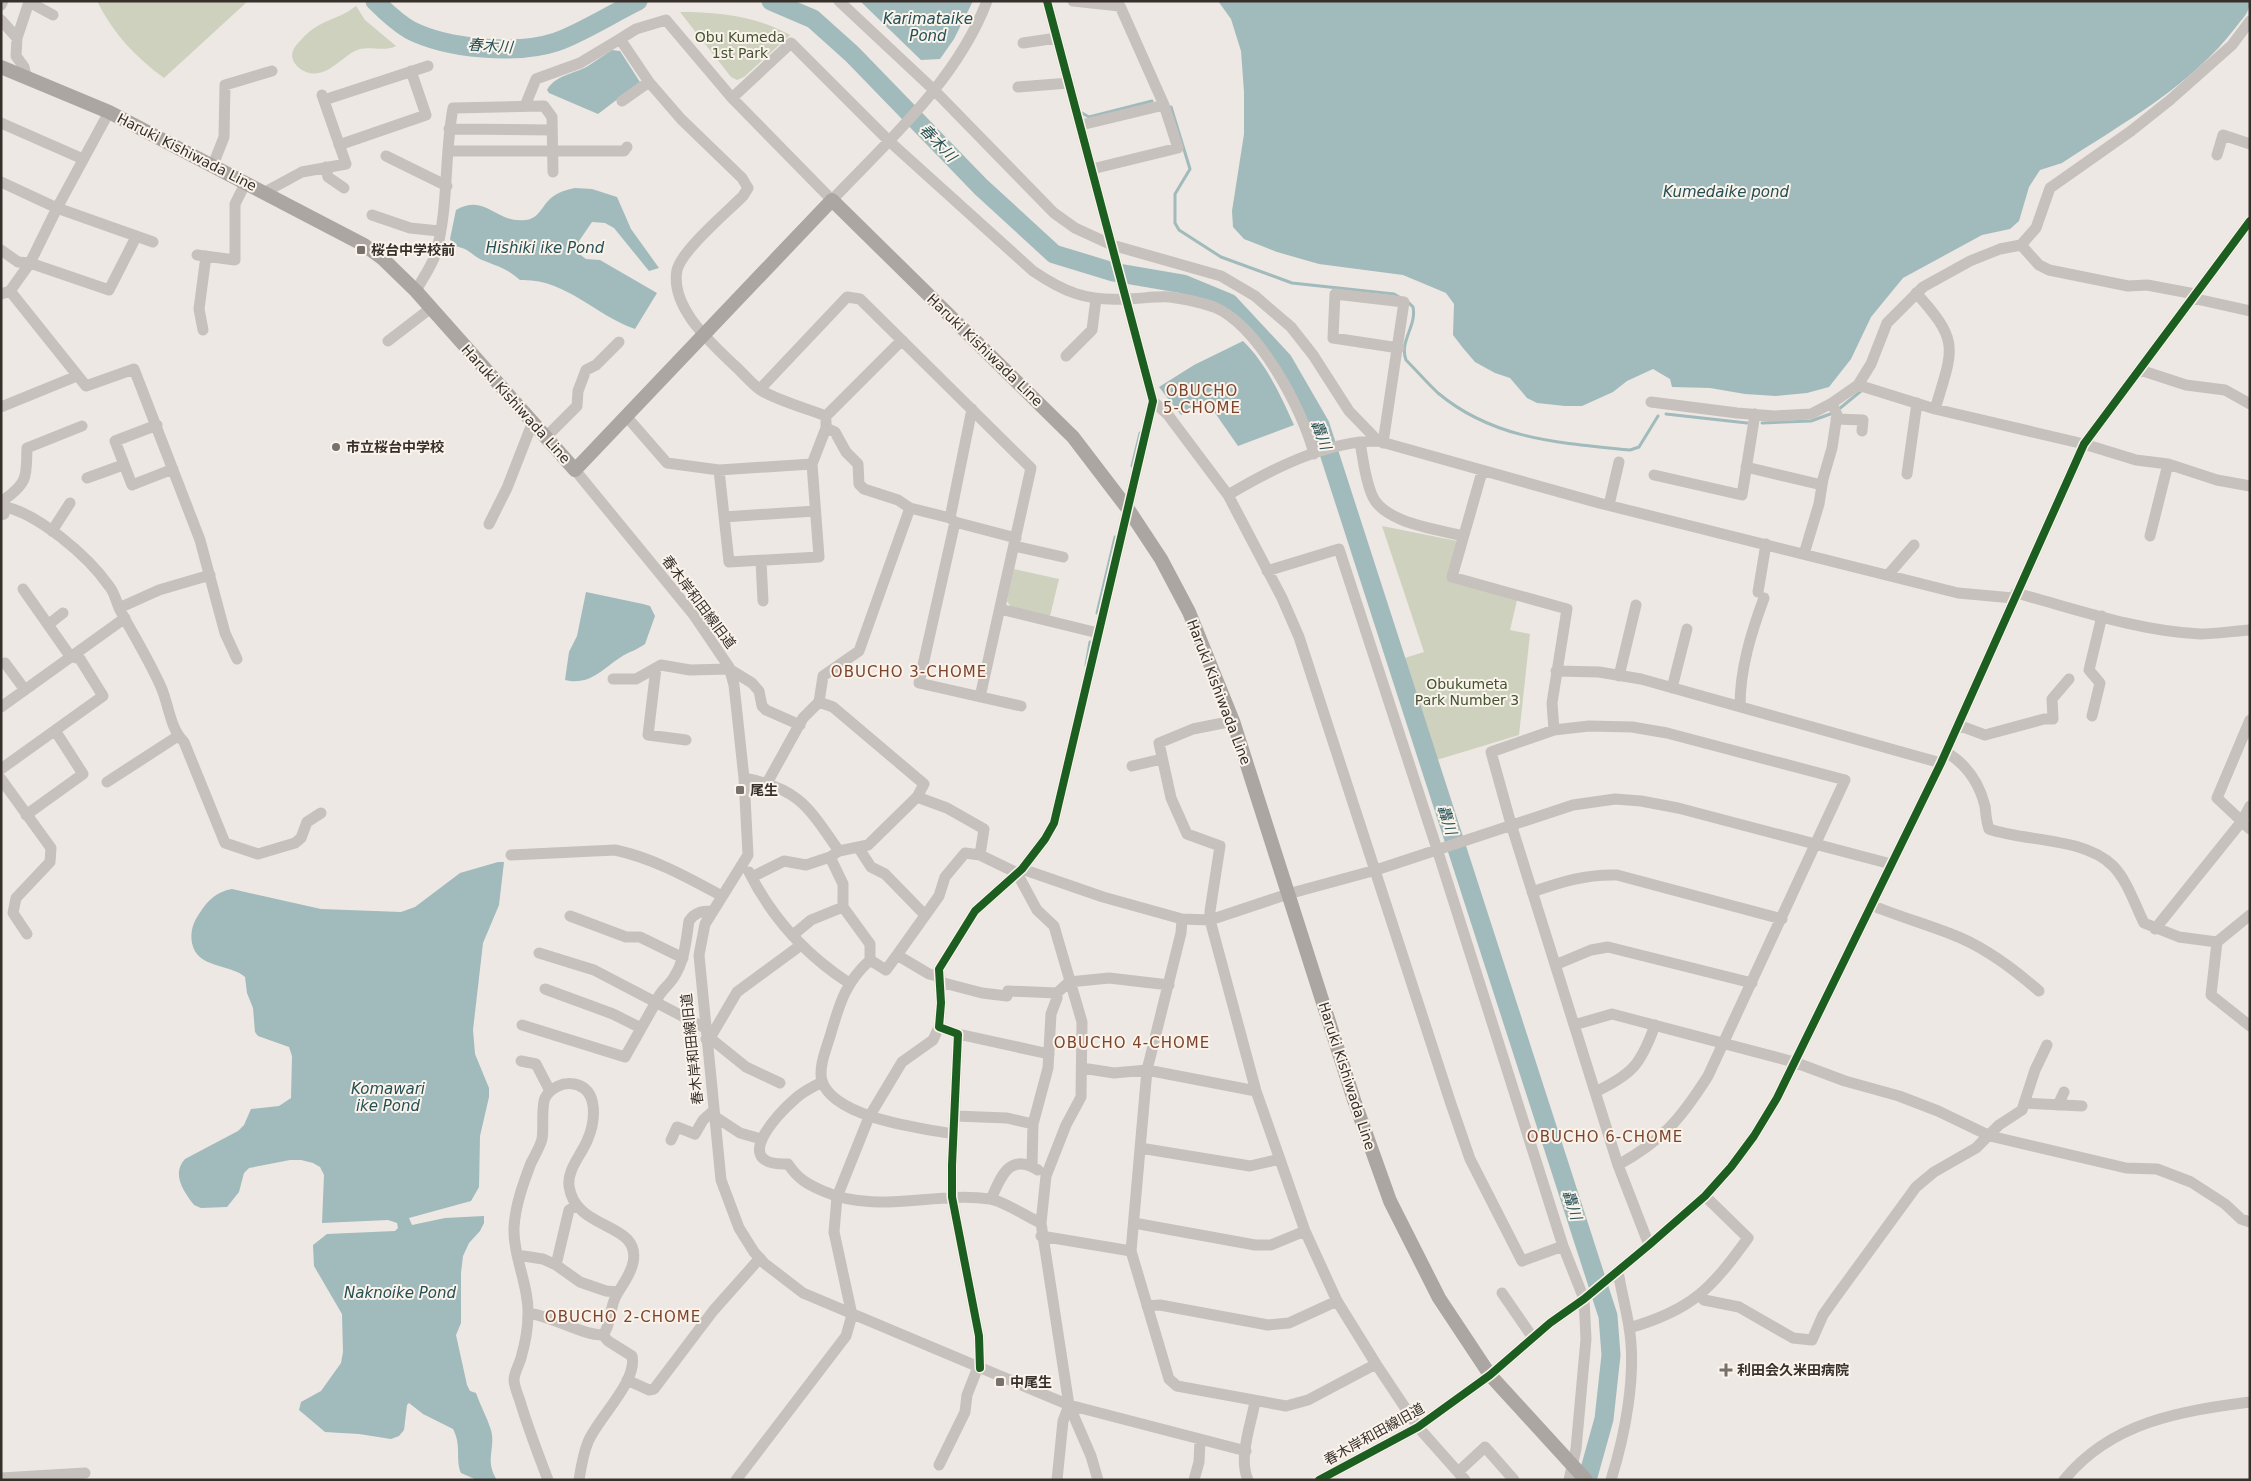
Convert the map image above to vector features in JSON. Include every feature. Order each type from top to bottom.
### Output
[{"type":"main road","name":"Haruki Kishiwada Line","points":[[1,67],[110,112],[364,245],[382,258],[416,291],[532,424],[575,470],[832,200],[1073,437],[1128,509],[1161,559],[1189,612],[1233,721],[1354,1100],[1390,1201],[1440,1298],[1490,1374],[1586,1480]]},
{"type":"street","points":[[1,5],[3,1]]},
{"type":"street","points":[[839,1],[934,90],[1054,213],[1075,228],[1112,244],[1221,276],[1255,296],[1291,326],[1313,355],[1349,411],[1380,442]]},
{"type":"street","points":[[525,106],[536,79],[580,63],[636,29],[666,20],[732,98],[832,200],[905,124],[934,90],[963,49],[987,1]]},
{"type":"street","points":[[736,1480],[846,1336],[852,1315],[834,1232],[837,1197],[869,1117],[902,1062],[933,1040],[939,1028],[939,969],[975,911],[1019,871],[1045,839],[1054,824],[1153,401],[1047,1]]},
{"type":"street","points":[[1073,1],[1120,6],[1164,105],[1178,148],[1092,169]]},
{"type":"street","points":[[26,76],[24,68],[16,56],[17,38],[29,2],[47,8]]},
{"type":"street","points":[[1,20],[17,38]]},
{"type":"street","points":[[1651,402],[1755,414],[1812,414],[1832,404],[1858,384],[1871,364],[1887,323],[1916,294],[1942,274],[1970,260],[2000,248],[2021,245],[2036,228],[2050,188],[2131,131],[2170,100],[2232,45],[2250,21]]},
{"type":"street","points":[[1023,43],[1058,38]]},
{"type":"street","points":[[620,39],[649,82],[681,119],[742,178],[748,188],[743,196],[685,254],[678,269],[676,283],[680,298],[691,319],[703,335],[760,390],[826,422],[836,432],[846,452],[858,464],[859,484],[864,488],[898,500],[910,508],[1063,557]]},
{"type":"street","points":[[732,98],[791,43],[889,141],[1033,271],[1053,285],[1075,295],[1096,299],[1126,299],[1151,296],[1171,297],[1215,308],[1233,319],[1269,360],[1290,393],[1308,433],[1314,454]]},
{"type":"street","points":[[265,192],[302,172],[346,164],[323,97],[428,66]]},
{"type":"street","points":[[213,165],[224,136],[226,84],[272,71]]},
{"type":"street","points":[[339,145],[426,115],[410,71]]},
{"type":"street","points":[[622,101],[649,82]]},
{"type":"street","points":[[1018,87],[1069,82]]},
{"type":"street","points":[[1080,124],[1164,105]]},
{"type":"street","points":[[416,291],[435,255],[447,186],[449,129],[453,108],[544,106],[552,117],[553,172]]},
{"type":"street","points":[[110,112],[57,208],[30,263],[6,292],[86,386],[134,368],[200,540],[225,633],[238,659]]},
{"type":"street","points":[[1,123],[83,160]]},
{"type":"street","points":[[449,129],[552,130]]},
{"type":"street","points":[[2217,155],[2223,136],[2250,144]]},
{"type":"street","points":[[448,151],[624,151],[628,147]]},
{"type":"street","points":[[386,156],[447,186]]},
{"type":"street","points":[[326,167],[328,177],[344,188]]},
{"type":"street","points":[[1,182],[57,208],[153,242]]},
{"type":"street","points":[[203,330],[199,310],[201,255],[235,260],[235,204],[246,182]]},
{"type":"street","points":[[372,215],[410,228],[439,231]]},
{"type":"street","name":"春木岸和田線旧道","points":[[1319,1480],[1418,1427],[1490,1374],[1618,1271],[1705,1196],[1731,1167],[1754,1136],[1777,1098],[1943,758],[2084,444],[2250,220]]},
{"type":"street","points":[[1,250],[18,262],[30,263],[109,290],[136,237]]},
{"type":"street","points":[[2021,245],[2039,265],[2049,270],[2128,286],[2147,285],[2250,311]]},
{"type":"street","points":[[1380,442],[1398,348],[1404,302],[1335,294],[1333,338],[1398,348]]},
{"type":"street","points":[[1916,294],[1944,327],[1951,351],[1950,362],[1936,409]]},
{"type":"street","points":[[760,390],[847,297],[860,299],[1031,468],[980,697]]},
{"type":"street","points":[[1066,356],[1092,330],[1096,299]]},
{"type":"street","points":[[388,341],[431,308]]},
{"type":"street","points":[[719,470],[729,562],[819,556],[812,464],[826,422],[902,340]]},
{"type":"street","points":[[546,438],[577,406],[578,391],[586,370],[596,366],[619,342]]},
{"type":"street","points":[[2140,370],[2186,385],[2225,390],[2250,404]]},
{"type":"street","points":[[1,407],[77,376]]},
{"type":"street","points":[[1858,384],[1936,409],[2084,444],[2136,460],[2168,464],[2217,480],[2250,486]]},
{"type":"street","points":[[1153,401],[1168,415],[1228,495],[1267,571],[1302,646],[1470,1159],[1522,1261],[1563,1246]]},
{"type":"street","points":[[1907,474],[1917,403]]},
{"type":"street","points":[[1804,554],[1819,504],[1832,448],[1836,419],[1832,404]]},
{"type":"street","points":[[972,409],[952,520],[919,682],[1021,706]]},
{"type":"street","points":[[1654,475],[1742,495],[1755,414]]},
{"type":"street","points":[[626,416],[667,462],[719,470],[812,464]]},
{"type":"street","points":[[1836,419],[1863,420],[1862,431]]},
{"type":"street","points":[[157,424],[115,441],[123,464],[132,485],[174,469]]},
{"type":"street","points":[[489,524],[507,488],[532,424]]},
{"type":"street","points":[[82,426],[27,448],[26,475],[20,488],[5,499],[2,509],[24,512],[52,530],[65,540],[108,584],[148,659],[162,690],[178,736],[184,742],[225,842],[258,854],[295,843],[301,838],[307,822],[321,813]]},
{"type":"street","points":[[1360,442],[1372,496],[1381,509],[1392,516],[1463,536]]},
{"type":"street","points":[[1228,495],[1252,480],[1314,454],[1360,442],[1380,442],[1482,472],[1958,593],[2015,595],[2169,630],[2201,634],[2250,630]]},
{"type":"street","points":[[1609,505],[1618,462]]},
{"type":"street","points":[[87,478],[123,464]]},
{"type":"street","points":[[2150,536],[2168,464]]},
{"type":"street","points":[[1746,467],[1822,485]]},
{"type":"street","name":"春木岸和田線旧道","points":[[575,470],[682,600],[729,669],[739,719],[748,849],[744,861],[705,924],[699,955],[714,1114],[724,1192],[739,1228],[760,1258],[803,1293],[852,1315],[1069,1405],[1246,1451]]},
{"type":"street","points":[[1482,472],[1452,577],[1567,609],[1552,703],[1554,730]]},
{"type":"street","points":[[52,530],[70,502]]},
{"type":"street","points":[[767,783],[800,725],[819,702],[823,676],[859,651],[910,508]]},
{"type":"street","points":[[724,517],[815,511]]},
{"type":"street","points":[[1740,706],[1740,684],[1761,595],[1766,544]]},
{"type":"street","points":[[1888,575],[1914,544]]},
{"type":"street","points":[[1267,571],[1339,549],[1439,849],[1563,1246],[1586,1297],[1586,1339],[1582,1388],[1576,1449],[1569,1480]]},
{"type":"street","points":[[761,561],[763,601]]},
{"type":"street","points":[[1,707],[70,656],[122,613],[159,590],[210,575]]},
{"type":"street","points":[[1,769],[56,732],[103,696],[80,659],[70,656],[23,589]]},
{"type":"street","points":[[1619,676],[1636,605]]},
{"type":"street","points":[[1000,609],[1098,633]]},
{"type":"street","points":[[49,624],[63,613]]},
{"type":"street","points":[[2092,716],[2100,683],[2089,670],[2102,616]]},
{"type":"street","points":[[1672,688],[1687,628]]},
{"type":"street","points":[[6,663],[25,690]]},
{"type":"street","points":[[613,679],[636,679],[656,668],[668,665],[690,670],[729,669],[752,683],[759,692],[762,706],[766,710],[800,725]]},
{"type":"street","points":[[656,668],[648,735],[686,740]]},
{"type":"street","points":[[1556,671],[1599,672],[1619,676],[1943,758],[1958,759],[1981,790],[1989,829],[2010,835],[2053,841],[2098,855],[2113,866],[2144,923],[2155,929],[2179,936],[2217,942],[2248,920]]},
{"type":"street","points":[[1958,725],[1984,735],[2044,719],[2053,719],[2052,699],[2069,679]]},
{"type":"street","points":[[752,877],[784,861],[806,865],[868,844],[917,797],[924,784],[833,707],[819,702]]},
{"type":"street","points":[[2246,825],[2217,798],[2250,720]]},
{"type":"street","points":[[1233,721],[1193,729],[1159,744],[1171,798],[1187,834],[1220,846],[1210,920],[1256,1090],[1305,1231],[1337,1301],[1418,1427],[1461,1476],[1485,1447],[1514,1480]]},
{"type":"street","points":[[1618,1165],[1665,1134],[1686,1110],[1708,1076],[1845,780],[1667,733],[1632,727],[1606,726],[1554,730],[1491,752],[1511,824],[1618,1165],[1649,1245]]},
{"type":"street","points":[[26,815],[83,774],[56,732]]},
{"type":"street","points":[[107,782],[178,736]]},
{"type":"street","points":[[1132,766],[1162,759]]},
{"type":"street","points":[[744,778],[767,783],[806,804],[835,854],[843,884],[843,907],[870,944],[870,960],[854,974],[849,983],[827,1044],[822,1063],[822,1082],[832,1094],[848,1106],[869,1117],[953,1134]]},
{"type":"street","points":[[1,779],[51,848],[50,862],[16,898],[13,912],[27,934]]},
{"type":"street","points":[[917,797],[948,808],[984,829],[980,855]]},
{"type":"street","points":[[870,960],[886,970],[939,896],[945,877],[965,853],[980,855],[1019,871],[1182,920],[1210,920],[1288,894],[1376,870],[1573,804],[1615,799],[1641,801],[1678,808],[1891,864]]},
{"type":"street","points":[[2155,929],[2246,825],[2250,806]]},
{"type":"street","points":[[858,847],[871,867],[884,874],[925,915]]},
{"type":"street","points":[[511,855],[615,850],[630,853],[676,871],[722,896]]},
{"type":"street","points":[[744,861],[773,914],[801,945],[826,968],[849,983]]},
{"type":"street","points":[[1019,871],[1037,910],[1054,926],[1082,1022],[1081,1097],[1066,1125],[1047,1174],[1041,1236],[1069,1405],[1091,1456],[1098,1480]]},
{"type":"street","points":[[1532,892],[1572,878],[1594,874],[1618,875],[1782,919]]},
{"type":"street","points":[[1871,905],[1916,923],[1953,934],[2015,970],[2039,991]]},
{"type":"street","points":[[793,935],[811,920],[843,907]]},
{"type":"street","points":[[522,1025],[625,1057],[656,1002],[659,992],[673,980],[683,958],[689,921],[700,911],[712,910]]},
{"type":"street","points":[[570,916],[626,936],[640,937],[683,958]]},
{"type":"street","points":[[1182,920],[1181,933],[1169,986],[1147,1070],[1131,1251],[1169,1379],[1177,1386],[1255,1402],[1286,1406],[1308,1400],[1376,1364]]},
{"type":"street","points":[[2217,942],[2211,995],[2250,1026]]},
{"type":"street","points":[[707,1035],[737,992],[801,945]]},
{"type":"street","points":[[1555,965],[1591,950],[1608,947],[1752,983]]},
{"type":"street","points":[[539,953],[594,970],[656,1002],[707,1035],[746,1067],[780,1084]]},
{"type":"street","points":[[897,955],[940,980],[982,993],[1007,996],[1008,991],[1057,992],[1070,982],[1109,978],[1169,986]]},
{"type":"street","points":[[545,989],[612,1014],[641,1028]]},
{"type":"street","points":[[1032,1166],[1033,1124],[1048,1068],[1051,1014],[1058,998],[1057,992]]},
{"type":"street","points":[[1574,1025],[1612,1014],[1794,1062],[1845,1081],[1899,1096],[1938,1111],[1990,1136],[2126,1168],[2157,1169],[2191,1182],[2225,1204],[2241,1219],[2250,1222]]},
{"type":"street","points":[[1595,1092],[1619,1081],[1637,1065],[1647,1048],[1655,1025]]},
{"type":"street","points":[[939,1028],[1049,1054]]},
{"type":"street","points":[[939,1465],[965,1412],[968,1395],[979,1368],[979,1336],[952,1197],[958,1034]]},
{"type":"street","points":[[1700,1296],[1704,1300],[1739,1307],[1793,1338],[1812,1340],[1835,1298],[1916,1187],[1934,1172],[1976,1148],[1999,1125],[2022,1110],[2034,1070],[2047,1045]]},
{"type":"street","points":[[521,1061],[536,1064],[550,1091]]},
{"type":"street","points":[[1082,1068],[1114,1073],[1147,1070],[1256,1090]]},
{"type":"street","points":[[822,1082],[794,1100],[761,1139],[759,1153],[764,1160],[773,1165],[788,1164],[802,1182],[850,1201],[896,1203],[952,1197],[992,1199],[1041,1223]]},
{"type":"street","points":[[528,1314],[551,1318],[595,1336],[603,1335],[609,1327],[613,1302],[633,1263],[634,1252],[630,1242],[620,1233],[585,1215],[575,1206],[568,1184],[570,1174],[588,1139],[593,1104],[590,1095],[584,1088],[574,1084],[562,1084],[550,1091],[544,1099],[541,1142],[522,1187],[514,1228],[526,1291],[528,1314],[526,1342],[514,1381],[548,1480]]},
{"type":"street","points":[[2058,1105],[2064,1092]]},
{"type":"street","points":[[2024,1103],[2082,1106]]},
{"type":"street","points":[[671,1140],[677,1127],[695,1134],[703,1120],[714,1114],[740,1133],[761,1139]]},
{"type":"street","points":[[955,1116],[1007,1118],[1033,1124]]},
{"type":"street","points":[[1140,1148],[1250,1166],[1280,1159]]},
{"type":"street","points":[[992,1199],[1009,1166],[1021,1164],[1032,1166],[1047,1174]]},
{"type":"street","points":[[1630,1328],[1652,1322],[1693,1302],[1729,1265],[1748,1238],[1705,1196]]},
{"type":"street","points":[[556,1264],[569,1210],[575,1206]]},
{"type":"street","points":[[1134,1223],[1255,1246],[1271,1245],[1305,1231]]},
{"type":"street","points":[[1041,1236],[1131,1251]]},
{"type":"street","points":[[518,1255],[531,1255],[556,1264],[580,1282],[606,1291],[618,1292]]},
{"type":"street","points":[[627,1380],[649,1390],[654,1389],[713,1311],[760,1258]]},
{"type":"street","points":[[1611,1480],[1624,1429],[1630,1391],[1630,1328],[1618,1271]]},
{"type":"street","points":[[1502,1293],[1533,1338]]},
{"type":"street","points":[[1147,1306],[1160,1305],[1268,1325],[1289,1323],[1337,1301]]},
{"type":"street","points":[[579,1480],[588,1441],[627,1380],[634,1363],[632,1356],[608,1342],[603,1335]]},
{"type":"street","points":[[1248,1480],[1245,1473],[1246,1451],[1255,1402]]},
{"type":"street","points":[[2064,1480],[2079,1461],[2097,1448],[2153,1419],[2187,1410],[2250,1402]]},
{"type":"street","points":[[1056,1480],[1063,1421],[1069,1405]]},
{"type":"street","points":[[1194,1480],[1200,1440]]},
{"type":"street","points":[[1,1478],[85,1473]]},
{"type":"green space","points":[[97,1],[248,1],[164,78],[126,44],[110,24]]},
{"type":"green space","points":[[356,6],[365,20],[396,46],[386,49],[360,49],[331,68],[318,73],[304,71],[295,64],[292,54],[294,49],[308,33]]},
{"type":"green space","name":"Obu Kumeda 1st Park","points":[[680,12],[737,16],[764,23],[790,35],[744,77],[737,80],[731,77]]},
{"type":"green space","name":"Obukumeta Park Number 3","points":[[1382,526],[1462,542],[1447,579],[1518,596],[1510,630],[1530,634],[1519,735],[1430,762],[1398,660],[1424,652]]},
{"type":"green space","points":[[1014,569],[1059,579],[1050,616],[1011,607],[1007,601]]},
{"type":"water","name":"Karimataike Pond","points":[[860,1],[973,1],[954,39],[940,59],[921,60]]},
{"type":"water","name":"Kumedaike pond","points":[[1218,1],[2250,1],[2249,9],[2245,15],[2218,48],[2177,85],[2132,118],[2062,163],[2040,170],[2029,187],[2019,221],[2010,229],[1982,235],[1903,278],[1871,317],[1851,359],[1829,387],[1807,393],[1776,396],[1745,394],[1710,388],[1672,387],[1670,379],[1653,369],[1627,381],[1613,392],[1582,406],[1565,406],[1537,403],[1527,398],[1510,378],[1495,373],[1475,362],[1453,335],[1454,304],[1446,293],[1403,275],[1319,264],[1277,252],[1244,239],[1233,227],[1232,211],[1244,134],[1244,92],[1241,51],[1231,19]]},
{"type":"water","points":[[612,50],[620,51],[640,82],[598,114],[549,93],[547,90],[555,81],[583,69]]},
{"type":"water","name":"Hishiki ike Pond","points":[[575,188],[592,189],[617,197],[631,229],[659,268],[649,271],[614,228],[605,223],[592,222],[579,241],[578,253],[586,259],[600,260],[657,293],[635,329],[620,323],[566,291],[536,281],[520,280],[507,270],[455,246],[450,239],[456,210],[475,205],[506,218],[525,220],[537,215],[554,196]]},
{"type":"water","points":[[1243,341],[1266,370],[1294,425],[1238,446],[1206,400],[1181,415],[1159,387],[1194,365]]},
{"type":"water","points":[[586,592],[650,606],[655,616],[645,644],[624,655],[589,679],[582,681],[565,680],[569,652],[577,636]]},
{"type":"water","name":"Komawari ike Pond","points":[[504,862],[499,905],[483,943],[473,1030],[475,1054],[489,1088],[489,1097],[480,1136],[479,1187],[471,1201],[409,1218],[412,1225],[445,1218],[484,1216],[484,1223],[480,1231],[469,1243],[463,1256],[461,1323],[456,1335],[467,1385],[470,1391],[476,1393],[491,1430],[491,1466],[497,1480],[477,1480],[461,1473],[458,1463],[456,1435],[453,1429],[423,1414],[409,1403],[407,1405],[404,1430],[399,1436],[391,1439],[359,1434],[325,1432],[299,1410],[301,1402],[321,1391],[341,1363],[343,1352],[342,1314],[314,1266],[313,1245],[327,1234],[395,1231],[398,1228],[397,1223],[388,1220],[322,1223],[324,1175],[320,1167],[301,1160],[290,1160],[249,1168],[244,1173],[239,1192],[227,1207],[201,1208],[194,1205],[180,1183],[179,1171],[185,1159],[238,1131],[244,1125],[251,1109],[279,1106],[291,1098],[292,1056],[289,1047],[258,1036],[255,1032],[253,1008],[247,993],[245,977],[231,969],[207,961],[195,951],[191,935],[197,917],[209,901],[221,892],[232,889],[321,909],[401,912],[415,907],[460,873]]},
{"type":"waterway","name":"春木川","points":[[375,1],[401,24],[425,37],[462,46],[502,49],[540,46],[556,42],[586,29],[638,1]]},
{"type":"waterway","name":"轟川","points":[[771,1],[813,19],[852,54],[981,187],[1054,254],[1113,272],[1183,284],[1229,303],[1283,361],[1320,425],[1608,1316],[1611,1355],[1604,1419],[1587,1480]]},
{"type":"waterway","points":[[1082,113],[1089,117],[1152,101]]},
{"type":"waterway","points":[[1171,107],[1190,169],[1175,194],[1175,223],[1179,230],[1221,257],[1292,283],[1394,294],[1399,297]]},
{"type":"waterway","points":[[1407,301],[1413,307],[1414,314],[1406,340],[1404,353],[1406,360],[1438,393],[1459,409],[1482,421],[1505,430],[1554,441],[1630,450],[1639,447],[1658,416]]},
{"type":"waterway","points":[[1839,409],[1861,391]]},
{"type":"waterway","points":[[1762,423],[1811,421],[1833,413]]},
{"type":"waterway","points":[[1666,414],[1747,423]]},
{"type":"waterway","points":[[1132,466],[1140,433]]},
{"type":"waterway","points":[[1097,613],[1115,537]]},
{"type":"waterway","points":[[1086,665],[1090,642]]},
{"type":"cycle path","points":[[980,1368],[979,1336],[952,1197],[958,1034],[939,1027],[941,1003],[939,969],[975,911],[1022,869],[1045,839],[1054,823],[1153,401],[1047,1]]},
{"type":"cycle path","points":[[1319,1480],[1418,1427],[1490,1375],[1550,1323],[1584,1299],[1649,1245],[1705,1196],[1731,1167],[1754,1136],[1777,1098],[1941,763],[2084,444],[2250,221]]},
{"type":"place","name":"桜台中学校前","points":[[361,250]]},
{"type":"place","name":"市立桜台中学校","points":[[336,447]]},
{"type":"place","name":"尾生","points":[[740,790]]},
{"type":"place","name":"利田会久米田病院","points":[[1726,1370]]},
{"type":"place","name":"中尾生","points":[[1000,1382]]},
{"type":"district","name":"OBUCHO 5-CHOME","points":[[1202,400]]},
{"type":"district","name":"OBUCHO 3-CHOME","points":[[909,672]]},
{"type":"district","name":"OBUCHO 4-CHOME","points":[[1132,1043]]},
{"type":"district","name":"OBUCHO 6-CHOME","points":[[1605,1137]]},
{"type":"district","name":"OBUCHO 2-CHOME","points":[[623,1317]]},
{"type":"water label","name":"Naknoike Pond","points":[[400,1293]]}]
